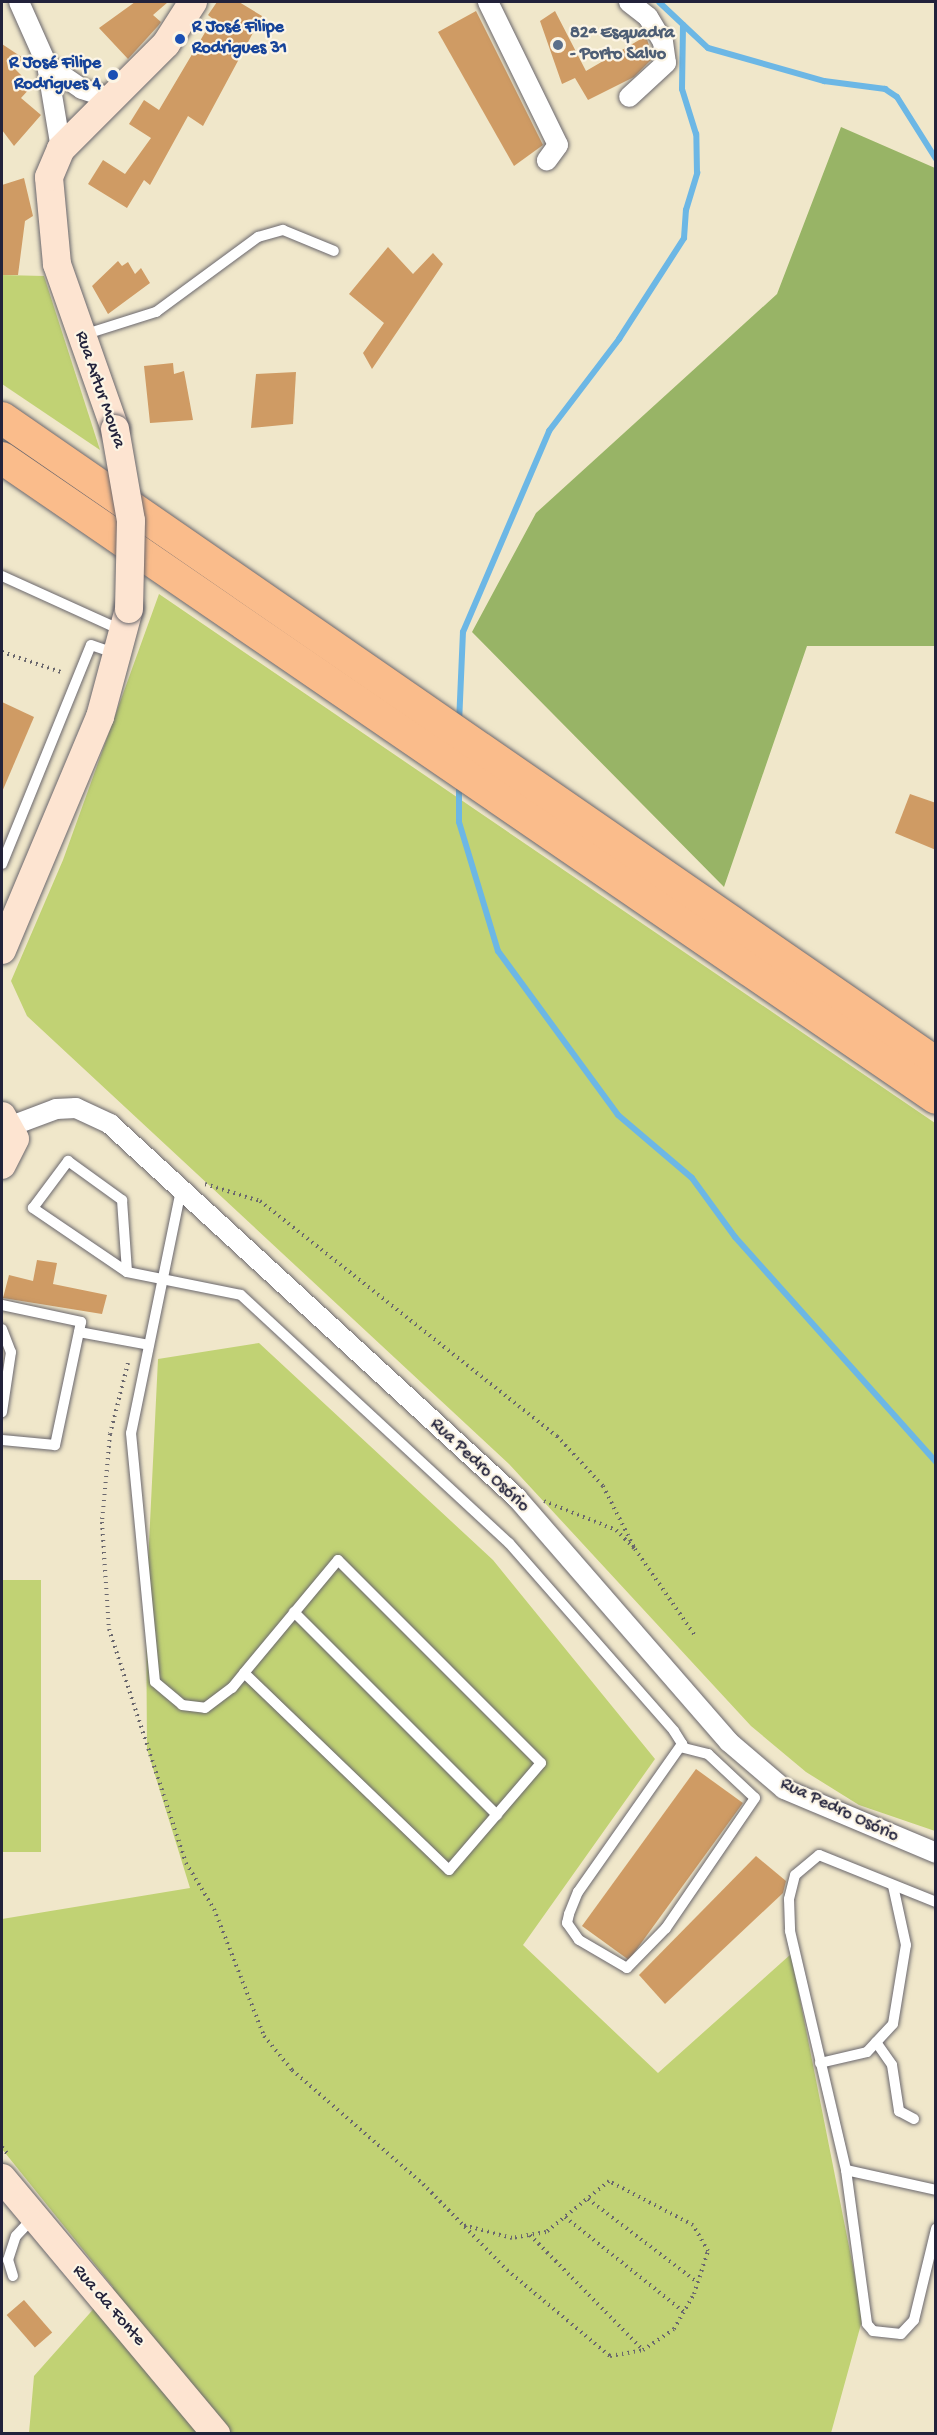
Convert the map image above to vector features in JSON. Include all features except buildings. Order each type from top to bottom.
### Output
[{"type":"main road","points":[[61,149],[166,44],[193,2]]},
{"type":"main road","name":"Rua Artur Moura","points":[[2,950],[100,717],[125,632],[131,521],[114,429],[80,336],[51,237],[50,177],[61,149]]},
{"type":"main road","points":[[2,418],[936,1063]]},
{"type":"main road","points":[[2,458],[936,1098]]},
{"type":"main road","points":[[2,1165],[14,1146],[6,1121]]},
{"type":"main road","name":"Rua da Fonte","points":[[2,2178],[33,2218],[216,2433]]},
{"type":"street","points":[[19,2],[47,65],[61,149]]},
{"type":"street","points":[[488,2],[558,145],[547,160]]},
{"type":"street","points":[[629,2],[648,16],[663,42],[666,63],[629,97]]},
{"type":"street","points":[[47,65],[82,89],[111,98]]},
{"type":"street","name":"Rua Pedro Osório","points":[[6,1121],[56,1109],[90,1112],[110,1124],[517,1498],[706,1719],[745,1755],[784,1789],[936,1853]]},
{"type":"lane","points":[[80,336],[156,312],[258,237],[283,230],[334,251]]},
{"type":"lane","points":[[2,576],[125,632]]},
{"type":"lane","points":[[2,864],[91,645],[125,632]]},
{"type":"lane","points":[[127,1272],[122,1200],[68,1161],[33,1208],[127,1272],[241,1295],[509,1543],[682,1744],[708,1754],[755,1798],[666,1928],[627,1968],[579,1940],[567,1923],[569,1914],[578,1892],[682,1744]]},
{"type":"lane","points":[[181,1190],[131,1433],[155,1682],[182,1705],[205,1708],[244,1673],[338,1560],[541,1763],[449,1870],[244,1673]]},
{"type":"lane","points":[[2,1305],[81,1322],[55,1445],[2,1440]]},
{"type":"lane","points":[[2,1329],[10,1352],[2,1412]]},
{"type":"lane","points":[[79,1332],[149,1345]]},
{"type":"lane","points":[[294,1612],[497,1815]]},
{"type":"lane","points":[[936,1902],[819,1855],[795,1875],[790,1930],[846,2170],[867,2324],[873,2331],[902,2334],[914,2320],[936,2229]]},
{"type":"lane","points":[[820,2063],[867,2052],[893,2024],[906,1945],[893,1886]]},
{"type":"lane","points":[[876,2042],[892,2065],[899,2111],[914,2119]]},
{"type":"lane","points":[[846,2170],[936,2190]]},
{"type":"lane","points":[[13,2276],[8,2260],[16,2236],[33,2218]]},
{"type":"path","points":[[2,652],[79,678]]},
{"type":"path","points":[[181,1190],[193,1182],[260,1201],[557,1436],[603,1486],[635,1549],[696,1637]]},
{"type":"path","points":[[134,1342],[110,1434],[102,1522],[108,1629],[186,1863],[214,1909],[264,2036],[292,2070],[463,2225],[507,2270],[610,2356],[643,2350],[674,2329],[698,2283],[708,2251],[693,2225],[609,2181],[546,2232],[512,2238],[463,2225]]},
{"type":"path","points":[[517,1498],[553,1503],[616,1530],[635,1549]]},
{"type":"path","points":[[588,2199],[698,2283]]},
{"type":"path","points":[[565,2217],[684,2312]]},
{"type":"path","points":[[530,2235],[643,2350]]},
{"type":"green space","points":[[841,127],[935,168],[935,646],[807,646],[724,887],[472,632],[536,513],[777,294]]},
{"type":"green space","points":[[2,275],[44,276],[100,450],[2,384]]},
{"type":"green space","points":[[159,594],[935,1123],[935,1831],[859,1805],[806,1772],[751,1726],[509,1464],[27,1016],[11,981],[63,860]]},
{"type":"green space","points":[[259,1343],[493,1560],[655,1759],[523,1945],[658,2073],[791,1954],[863,2317],[831,2433],[29,2433],[34,2376],[113,2287],[2,2149],[2,1919],[190,1888],[147,1749],[146,1605],[158,1359]]},
{"type":"green space","points":[[2,1580],[41,1580],[41,1852],[2,1852]]},
{"type":"waterway","points":[[659,2],[708,48],[824,81],[885,89],[897,97],[936,159]]},
{"type":"waterway","points":[[459,723],[463,632],[549,431],[619,339],[684,238],[686,210],[697,173],[696,134],[682,89],[683,25]]},
{"type":"waterway","points":[[459,784],[459,822],[498,951],[618,1115],[692,1178],[735,1237],[936,1462]]},
{"type":"place","name":"R José Filipe Rodrigues 31","points":[[180,39]]},
{"type":"place","name":"82ª Esquadra - Porto Salvo","points":[[558,45]]},
{"type":"place","name":"R José Filipe Rodrigues 4","points":[[113,75]]}]
